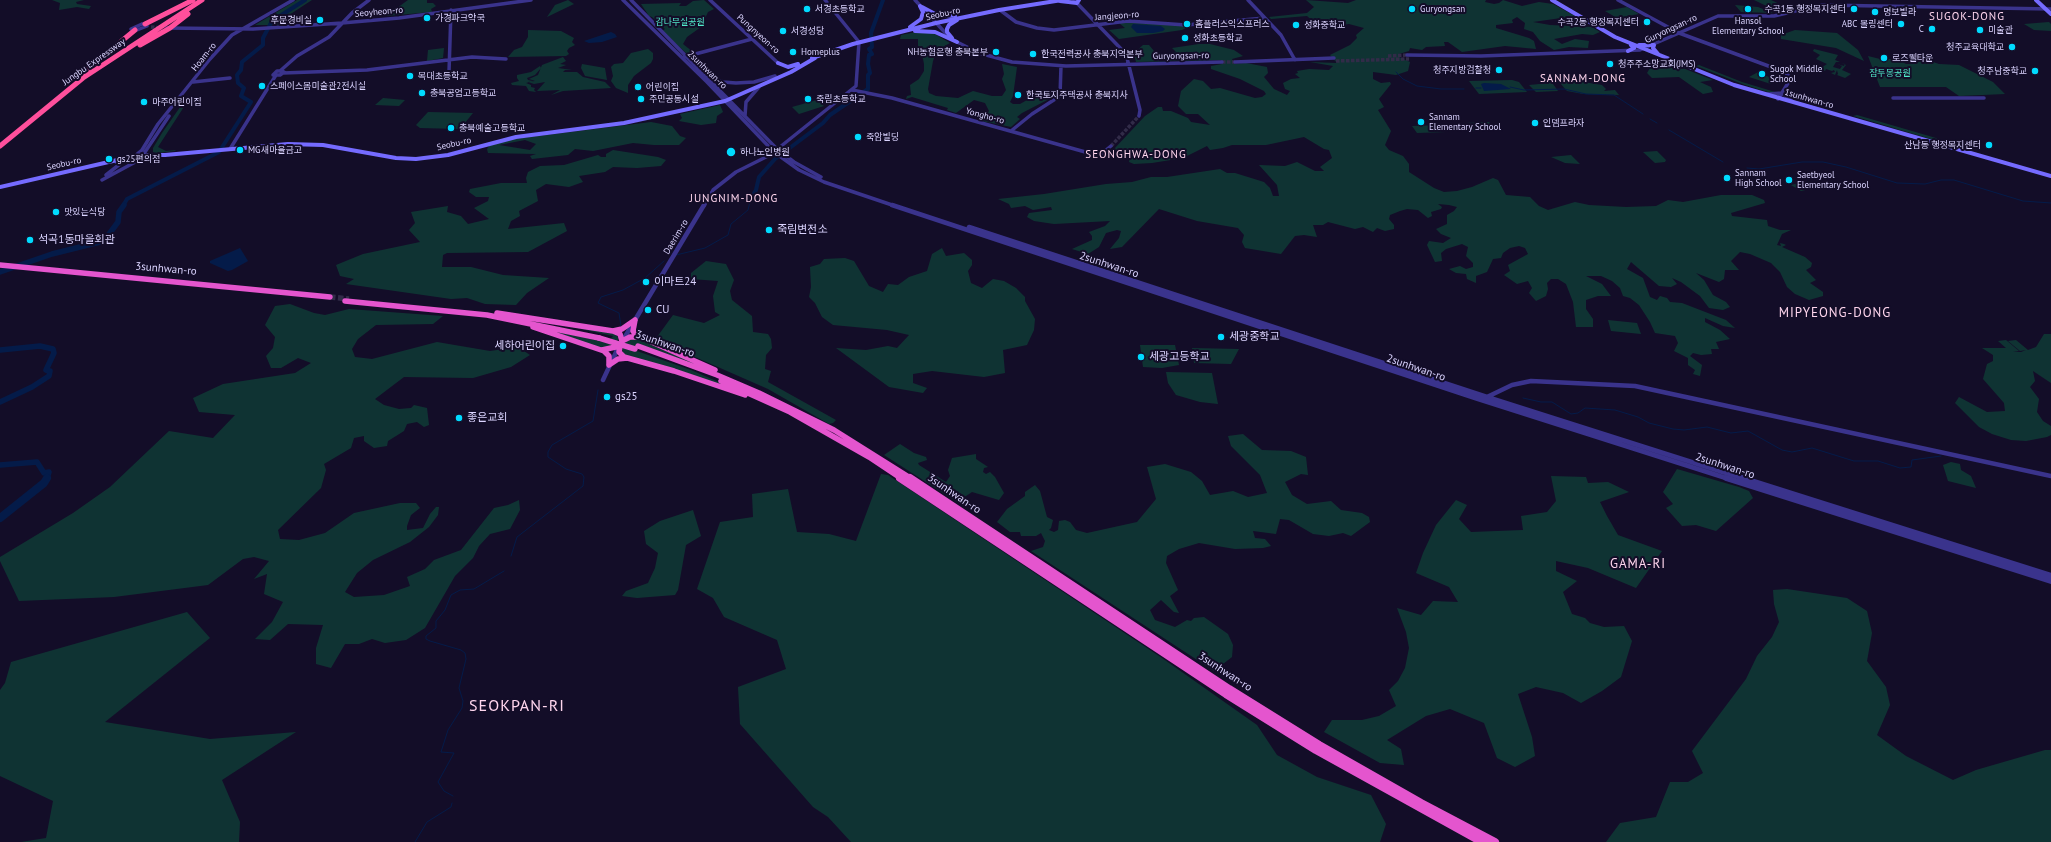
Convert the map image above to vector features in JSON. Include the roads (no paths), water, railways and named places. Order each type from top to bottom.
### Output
[{"type":"highway","points":[[145,26],[192,0]]},
{"type":"highway","name":"Jungbu Expressway","points":[[0,144],[52,101],[99,67],[201,0]]},
{"type":"highway","points":[[52,101],[167,28],[207,0]]},
{"type":"highway","points":[[52,101],[135,30]]},
{"type":"highway","name":"3sunhwan-ro","points":[[0,265],[34,270]]},
{"type":"highway","name":"3sunhwan-ro","points":[[0,268],[329,298]]},
{"type":"highway","name":"3sunhwan-ro","points":[[601,337],[471,313],[347,300],[465,310],[516,317],[601,337],[717,375],[797,411],[832,431],[1226,694],[1309,746],[1482,842]]},
{"type":"highway","points":[[465,310],[526,316],[613,331],[620,334],[620,354],[775,405]]},
{"type":"highway","points":[[471,313],[525,325],[602,350],[609,356],[609,365],[618,360],[629,358]]},
{"type":"highway","points":[[613,331],[622,329],[635,320]]},
{"type":"highway","points":[[635,320],[633,332],[641,338],[724,374],[797,411]]},
{"type":"highway","points":[[602,350],[613,349],[630,337],[641,338]]},
{"type":"highway","name":"3sunhwan-ro","points":[[636,348],[716,378],[832,431]]},
{"type":"highway","name":"3sunhwan-ro","points":[[842,438],[1229,689],[1319,745],[1421,803],[1495,842]]},
{"type":"main road","name":"Seobu-ro","points":[[727,100],[810,59],[859,42],[936,23],[1000,10],[1062,0]]},
{"type":"main road","name":"1sunhwan-ro","points":[[1552,0],[1627,42],[1734,85],[1778,99],[2051,176]]},
{"type":"main road","points":[[2036,0],[2049,9],[2051,14]]},
{"type":"main road","points":[[1057,1],[1077,1]]},
{"type":"main road","points":[[920,6],[930,13],[940,16],[977,15]]},
{"type":"main road","points":[[901,32],[915,25],[921,19],[923,12],[920,6]]},
{"type":"main road","points":[[957,42],[947,32],[948,27],[955,21],[977,15]]},
{"type":"main road","points":[[901,32],[931,32],[957,42]]},
{"type":"main road","points":[[1627,42],[1645,46],[1654,45],[1653,48],[1659,55]]},
{"type":"main road","points":[[1627,42],[1634,48],[1628,51]]},
{"type":"main road","name":"Seobu-ro","points":[[142,157],[306,144],[383,156],[424,158],[448,155],[516,137],[624,123],[727,100],[759,87],[814,58]]},
{"type":"main road","points":[[778,62],[790,67],[810,59]]},
{"type":"main road","points":[[778,62],[784,69],[782,73]]},
{"type":"main road","points":[[133,158],[142,157]]},
{"type":"main road","name":"Seobu-ro","points":[[0,188],[133,158]]},
{"type":"main road","name":"Seobu-ro","points":[[0,188],[133,158]]},
{"type":"street","points":[[241,29],[293,0]]},
{"type":"street","points":[[282,72],[297,56],[329,37],[342,23],[369,0]]},
{"type":"street","name":"Seoyheon-ro","points":[[167,28],[253,29],[342,23],[399,18],[500,2],[531,0]]},
{"type":"street","name":"2sunhwan-ro","points":[[623,0],[681,58],[745,116],[771,143],[777,152]]},
{"type":"street","name":"2sunhwan-ro","points":[[631,0],[777,152]]},
{"type":"street","name":"Pungnyeon-ro","points":[[710,0],[778,62]]},
{"type":"street","points":[[825,0],[859,42],[857,83],[852,90]]},
{"type":"street","name":"Guryongsan-ro","points":[[915,0],[948,36],[979,53],[1001,59],[1035,65],[1061,66],[1222,62]]},
{"type":"street","points":[[1248,0],[1281,35],[1295,60]]},
{"type":"street","points":[[1618,0],[1679,33],[1782,71],[1790,80],[1778,99]]},
{"type":"street","points":[[1077,1],[1123,48],[1130,64],[1140,111],[1139,116]]},
{"type":"street","name":"Guryongsan-ro","points":[[1408,57],[1628,51],[1644,49],[1720,16],[1774,16],[1818,5],[2049,9]]},
{"type":"street","points":[[449,72],[451,10]]},
{"type":"street","name":"Jangjeon-ro","points":[[1000,10],[1011,20],[1037,28],[1066,30],[1098,24],[1133,21],[1186,25],[1265,18]]},
{"type":"street","points":[[135,30],[131,28],[145,26],[151,27]]},
{"type":"street","name":"Hoam-ro","points":[[169,112],[210,59],[241,29]]},
{"type":"street","points":[[681,58],[752,39]]},
{"type":"street","points":[[228,149],[270,86],[275,77],[272,74],[321,70],[367,70],[472,57],[506,59]]},
{"type":"street","points":[[1235,62],[1335,60]]},
{"type":"street","points":[[1011,132],[1032,114],[1060,96],[1061,66]]},
{"type":"street","points":[[703,74],[717,81],[735,83],[754,82],[775,76]]},
{"type":"street","points":[[193,82],[230,78]]},
{"type":"street","points":[[745,116],[746,102],[759,87]]},
{"type":"street","name":"Yongho-ro","points":[[852,90],[892,98],[1099,155],[1111,146]]},
{"type":"street","name":"Daerim-ro","points":[[603,380],[621,343],[713,190],[736,172],[777,152],[786,142],[852,90]]},
{"type":"street","points":[[1761,94],[1782,94],[1798,104]]},
{"type":"street","points":[[1893,98],[1984,98]]},
{"type":"street","points":[[103,178],[127,166],[142,150],[158,124],[169,112]]},
{"type":"street","points":[[103,178],[102,180],[142,157],[170,114],[169,112]]},
{"type":"street","points":[[771,143],[777,144],[786,142]]},
{"type":"street","points":[[777,152],[784,157]]},
{"type":"street","name":"2sunhwan-ro","points":[[784,157],[812,173],[844,187],[1036,248],[1487,397],[2029,571]]},
{"type":"street","name":"2sunhwan-ro","points":[[784,157],[808,175],[853,192],[1475,398],[2029,571]]},
{"type":"street","points":[[103,178],[120,164],[116,162]]},
{"type":"street","points":[[112,170],[127,166]]},
{"type":"street","points":[[1487,397],[1512,385],[1530,381],[1635,386],[2051,476]]},
{"type":"street","points":[[2029,571],[2051,576]]},
{"type":"street","points":[[2029,571],[2051,581]]},
{"type":"water","points":[[1133,24],[1161,26],[1165,29],[1163,31],[1153,33],[1137,33],[1131,27]]},
{"type":"water","points":[[611,32],[617,37],[602,42],[589,43],[584,41]]},
{"type":"water","points":[[1481,84],[1501,84],[1511,89],[1484,91]]},
{"type":"water","points":[[240,248],[248,261],[232,270],[228,271],[210,263],[210,261]]},
{"type":"waterway","points":[[123,206],[127,199],[219,152],[251,102],[241,96],[244,88],[238,83],[237,75],[241,70],[242,62],[263,45],[263,38],[272,21],[305,0]]},
{"type":"waterway","points":[[751,198],[756,190],[759,177],[775,159],[823,123],[830,115],[868,89],[868,75],[870,73],[868,64],[869,55],[872,54],[869,49],[872,47],[871,33],[883,0]]},
{"type":"waterway","points":[[1396,72],[1403,79],[1417,86],[1441,89],[1464,89]]},
{"type":"waterway","points":[[1510,87],[1524,90],[1564,89],[1586,94],[1614,95],[1643,114]]},
{"type":"waterway","points":[[1476,88],[1481,88]]},
{"type":"waterway","points":[[1650,119],[1657,123]]},
{"type":"waterway","points":[[1669,130],[1723,162]]},
{"type":"waterway","points":[[1747,168],[1759,169],[1802,162],[1823,162],[1846,167],[1897,183],[1925,184],[1941,180],[1954,180],[2023,201],[2051,203]]},
{"type":"waterway","points":[[676,255],[705,248],[728,235],[731,224],[748,210],[751,198]]},
{"type":"waterway","points":[[0,272],[52,254],[104,241],[118,222],[119,212],[124,205]]},
{"type":"waterway","points":[[621,326],[619,313],[598,303],[601,297],[623,290],[645,278],[664,261]]},
{"type":"waterway","points":[[0,350],[40,346],[53,349],[54,353],[46,370],[50,371],[49,376],[32,387],[0,402]]},
{"type":"waterway","points":[[511,556],[517,537],[583,486],[584,477],[582,474],[566,469],[548,457],[548,452],[552,445],[593,421],[598,390]]},
{"type":"waterway","points":[[1523,398],[1541,402],[1552,402],[1571,414],[1578,413],[1585,408],[1615,410],[1638,417],[1649,423],[1673,429],[1684,430],[1707,427],[1731,433],[1748,431],[1782,450],[1792,452],[1812,448],[1854,461],[1878,461],[1900,468],[1911,467],[1912,460],[1941,456]]},
{"type":"waterway","points":[[0,465],[37,462],[44,473],[49,472],[47,479]]},
{"type":"waterway","points":[[0,518],[44,483],[47,478]]},
{"type":"waterway","points":[[453,796],[444,791],[438,782],[454,753],[441,752],[448,730],[462,708],[463,701],[459,688],[466,659],[465,653],[461,650],[430,641],[426,639],[426,636],[436,628],[436,621],[445,610],[451,595],[460,590],[474,589],[504,571]]},
{"type":"waterway","points":[[415,842],[427,822],[451,807],[452,803]]},
{"type":"tunnel","points":[[151,27],[162,28]]},
{"type":"tunnel","points":[[1388,56],[1407,55]]},
{"type":"tunnel","points":[[1336,61],[1409,59]]},
{"type":"tunnel","points":[[1222,62],[1235,62]]},
{"type":"tunnel","points":[[1111,146],[1139,116]]},
{"type":"tunnel","points":[[330,297],[349,299]]},
{"type":"place","name":"서경초등학교","points":[[807,9]]},
{"type":"place","name":"Guryongsan","points":[[1412,9]]},
{"type":"place","name":"Hansol Elementary School","points":[[1748,9]]},
{"type":"place","name":"수곡1동 행정복지센터","points":[[1854,9]]},
{"type":"place","name":"명보빌라","points":[[1875,12]]},
{"type":"place","name":"가경파크약국","points":[[427,18]]},
{"type":"place","name":"후문경비실","points":[[320,20]]},
{"type":"place","name":"수곡2동 행정복지센터","points":[[1647,22]]},
{"type":"place","name":"홈플러스익스프러스","points":[[1187,24]]},
{"type":"place","name":"ABC 볼링센터","points":[[1901,24]]},
{"type":"place","name":"성화중학교","points":[[1296,25]]},
{"type":"place","name":"C","points":[[1932,29]]},
{"type":"place","name":"미술관","points":[[1980,30]]},
{"type":"place","name":"서경성당","points":[[783,31]]},
{"type":"place","name":"성화초등학교","points":[[1185,38]]},
{"type":"place","name":"청주교육대학교","points":[[2012,47]]},
{"type":"place","name":"Homeplus","points":[[793,52]]},
{"type":"place","name":"NH농협은행 충북본부","points":[[996,52]]},
{"type":"place","name":"한국전력공사 충북지역본부","points":[[1033,54]]},
{"type":"place","name":"로즈웰타운","points":[[1884,58]]},
{"type":"place","name":"청주주소망교회(JMS)","points":[[1610,64]]},
{"type":"place","name":"청주지방검찰청","points":[[1499,70]]},
{"type":"place","name":"청주남중학교","points":[[2035,71]]},
{"type":"place","name":"Sugok Middle School","points":[[1762,74]]},
{"type":"place","name":"복대초등학교","points":[[410,76]]},
{"type":"place","name":"스페이스몸미술관2전시실","points":[[262,86]]},
{"type":"place","name":"어린이집","points":[[638,87]]},
{"type":"place","name":"충북공업고등학교","points":[[422,93]]},
{"type":"place","name":"한국토지주택공사 충북지사","points":[[1018,95]]},
{"type":"place","name":"주민공동시설","points":[[641,99]]},
{"type":"place","name":"죽림초등학교","points":[[808,99]]},
{"type":"place","name":"마주어린이집","points":[[144,102]]},
{"type":"place","name":"Sannam Elementary School","points":[[1421,122]]},
{"type":"place","name":"인뎀프라자","points":[[1535,123]]},
{"type":"place","name":"충북예술고등학교","points":[[451,128]]},
{"type":"place","name":"죽암빌딩","points":[[858,137]]},
{"type":"place","name":"산남동 행정복지센터","points":[[1989,145]]},
{"type":"place","name":"MG새마을금고","points":[[240,150]]},
{"type":"place","name":"하나노인병원","points":[[731,152]]},
{"type":"place","name":"gs25편의점","points":[[109,159]]},
{"type":"place","name":"Sannam High School","points":[[1727,178]]},
{"type":"place","name":"Saetbyeol Elementary School","points":[[1789,180]]},
{"type":"place","name":"맛있는식당","points":[[56,212]]},
{"type":"place","name":"죽림변전소","points":[[769,230]]},
{"type":"place","name":"석곡1동마을회관","points":[[30,240]]},
{"type":"place","name":"이마트24","points":[[646,282]]},
{"type":"place","name":"CU","points":[[648,310]]},
{"type":"place","name":"세광중학교","points":[[1221,337]]},
{"type":"place","name":"세하어린이집","points":[[563,346]]},
{"type":"place","name":"세광고등학교","points":[[1141,357]]},
{"type":"place","name":"gs25","points":[[607,397]]},
{"type":"place","name":"좋은교회","points":[[459,418]]},
{"type":"district","name":"SUGOK-DONG","points":[[1967,17]]},
{"type":"district","name":"SANNAM-DONG","points":[[1583,79]]},
{"type":"district","name":"SEONGHWA-DONG","points":[[1136,155]]},
{"type":"district","name":"JUNGNIM-DONG","points":[[734,199]]},
{"type":"district","name":"MIPYEONG-DONG","points":[[1835,313]]},
{"type":"district","name":"GAMA-RI","points":[[1638,564]]},
{"type":"district","name":"SEOKPAN-RI","points":[[517,706]]},
{"type":"park label","name":"감나무실공원","points":[[680,22]]},
{"type":"park label","name":"잠두봉공원","points":[[1890,73]]}]
